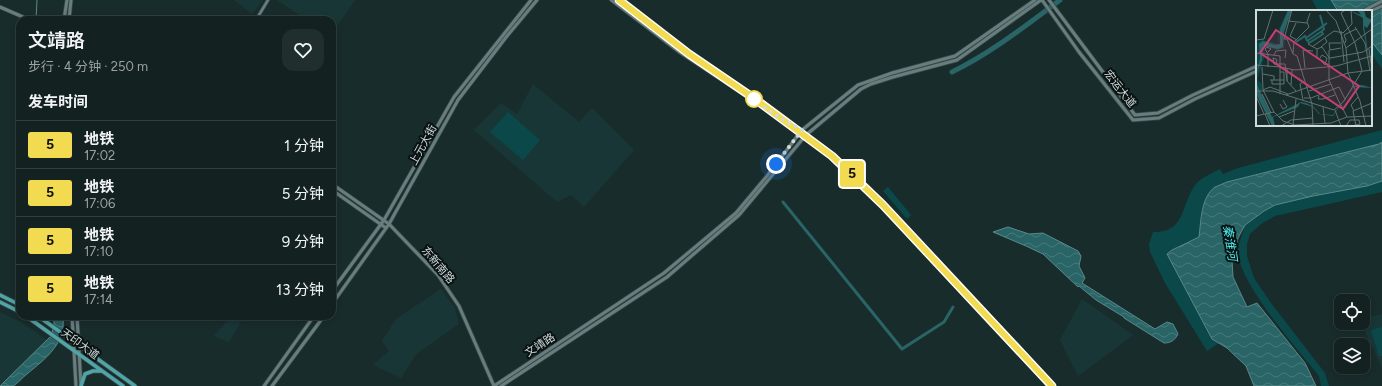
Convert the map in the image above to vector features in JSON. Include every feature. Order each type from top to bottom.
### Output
[{"type":"main road","points":[[65,16],[67,0]]},
{"type":"main road","points":[[69,16],[71,0]]},
{"type":"main road","name":"上元大街","points":[[336,286],[384,220],[454,97],[531,0]]},
{"type":"main road","name":"上元大街","points":[[336,298],[389,224],[458,100],[507,36],[538,0]]},
{"type":"main road","name":"文靖路","points":[[494,386],[664,274],[736,213],[767,176],[802,130],[858,85],[892,73],[955,56],[1035,0]]},
{"type":"main road","name":"文靖路","points":[[501,386],[667,277],[739,216],[806,135],[861,89],[893,76],[957,60],[1042,0]]},
{"type":"main road","name":"宏运大道","points":[[1042,0],[1079,52],[1133,120],[1159,118],[1256,71]]},
{"type":"main road","points":[[1365,10],[1382,1]]},
{"type":"main road","name":"宏运大道","points":[[1050,2],[1135,115],[1158,113],[1193,95],[1256,66]]},
{"type":"main road","points":[[1372,11],[1382,6]]},
{"type":"main road","points":[[0,7],[21,16]]},
{"type":"main road","name":"东新南路","points":[[336,187],[389,224],[438,275],[459,306],[494,386]]},
{"type":"main road","points":[[336,193],[386,228]]},
{"type":"main road","points":[[0,295],[16,303]]},
{"type":"main road","points":[[0,302],[16,310]]},
{"type":"main road","name":"天印大道","points":[[32,320],[123,386]]},
{"type":"main road","name":"天印大道","points":[[44,320],[79,347],[135,386]]},
{"type":"main road","points":[[72,320],[76,386]]},
{"type":"main road","points":[[77,320],[81,386]]},
{"type":"main road","points":[[264,386],[311,320]]},
{"type":"main road","points":[[272,386],[321,320]]},
{"type":"main road","points":[[81,386],[83,377],[88,373],[97,370],[103,371]]},
{"type":"street","points":[[258,16],[268,0]]},
{"type":"street","points":[[611,0],[679,52],[780,118],[802,130]]},
{"type":"shaded area","points":[[234,0],[263,0],[252,14]]},
{"type":"shaded area","points":[[277,0],[355,0],[336,27],[336,16],[301,16]]},
{"type":"shaded area","points":[[1312,0],[1382,0],[1382,69],[1372,54],[1372,10],[1317,10]]},
{"type":"shaded area","points":[[533,84],[579,122],[592,108],[634,150],[584,207],[571,195],[557,202],[474,130],[501,103],[517,114]]},
{"type":"shaded area","points":[[508,112],[540,140],[523,160],[490,132]]},
{"type":"shaded area","points":[[1382,130],[1382,192],[1275,216],[1261,224],[1250,234],[1247,244],[1247,256],[1254,278],[1271,303],[1325,373],[1329,386],[1321,386],[1319,376],[1270,314],[1257,296],[1247,278],[1240,262],[1238,249],[1245,225],[1195,239],[1176,248],[1168,254],[1212,339],[1219,343],[1207,351],[1165,283],[1150,252],[1149,244],[1153,232],[1164,231],[1172,228],[1181,216],[1196,184],[1220,169],[1223,174],[1238,168]]},
{"type":"shaded area","points":[[888,187],[911,215],[907,219],[883,191]]},
{"type":"shaded area","points":[[441,289],[455,308],[459,324],[416,354],[401,378],[373,365],[389,351],[382,341],[396,319]]},
{"type":"shaded area","points":[[1082,299],[1133,335],[1078,376],[1060,340]]},
{"type":"shaded area","points":[[0,312],[21,322],[47,340],[0,385]]},
{"type":"shaded area","points":[[1382,314],[1382,368],[1370,342],[1370,338],[1368,338],[1364,330],[1370,330],[1370,317]]},
{"type":"shaded area","points":[[228,320],[242,320],[229,342],[214,336]]},
{"type":"shaded area","points":[[1382,327],[1382,356],[1379,356],[1371,330]]},
{"type":"water","points":[[1331,0],[1382,0],[1382,55],[1372,42],[1372,10],[1337,10]]},
{"type":"water","name":"秦淮河","points":[[1382,142],[1382,181],[1367,186],[1275,205],[1245,225],[1238,238],[1232,260],[1233,277],[1247,307],[1257,303],[1305,363],[1316,386],[1254,386],[1246,366],[1227,348],[1212,339],[1167,254],[1199,237],[1204,203],[1210,191],[1215,187],[1227,182]]},
{"type":"water","points":[[1008,227],[1029,234],[1043,233],[1078,251],[1081,256],[1079,266],[1085,278],[1082,283],[1155,329],[1167,322],[1173,324],[1178,334],[1177,336],[1171,342],[1164,343],[1096,300],[1079,286],[1078,287],[1043,254],[993,232]]},
{"type":"water","points":[[54,320],[63,320],[61,335],[48,356],[15,385],[0,386],[51,336]]},
{"type":"waterway","points":[[36,16],[37,0]]},
{"type":"waterway","points":[[952,72],[994,48],[1060,0]]},
{"type":"waterway","points":[[783,202],[902,349],[944,322],[953,307]]},
{"type":"metro line","name":"5","points":[[619,0],[689,54],[755,99],[832,156],[883,205],[1052,386]]},
{"type":"route","points":[[754,99],[780,118],[802,130],[776,164]]}]
